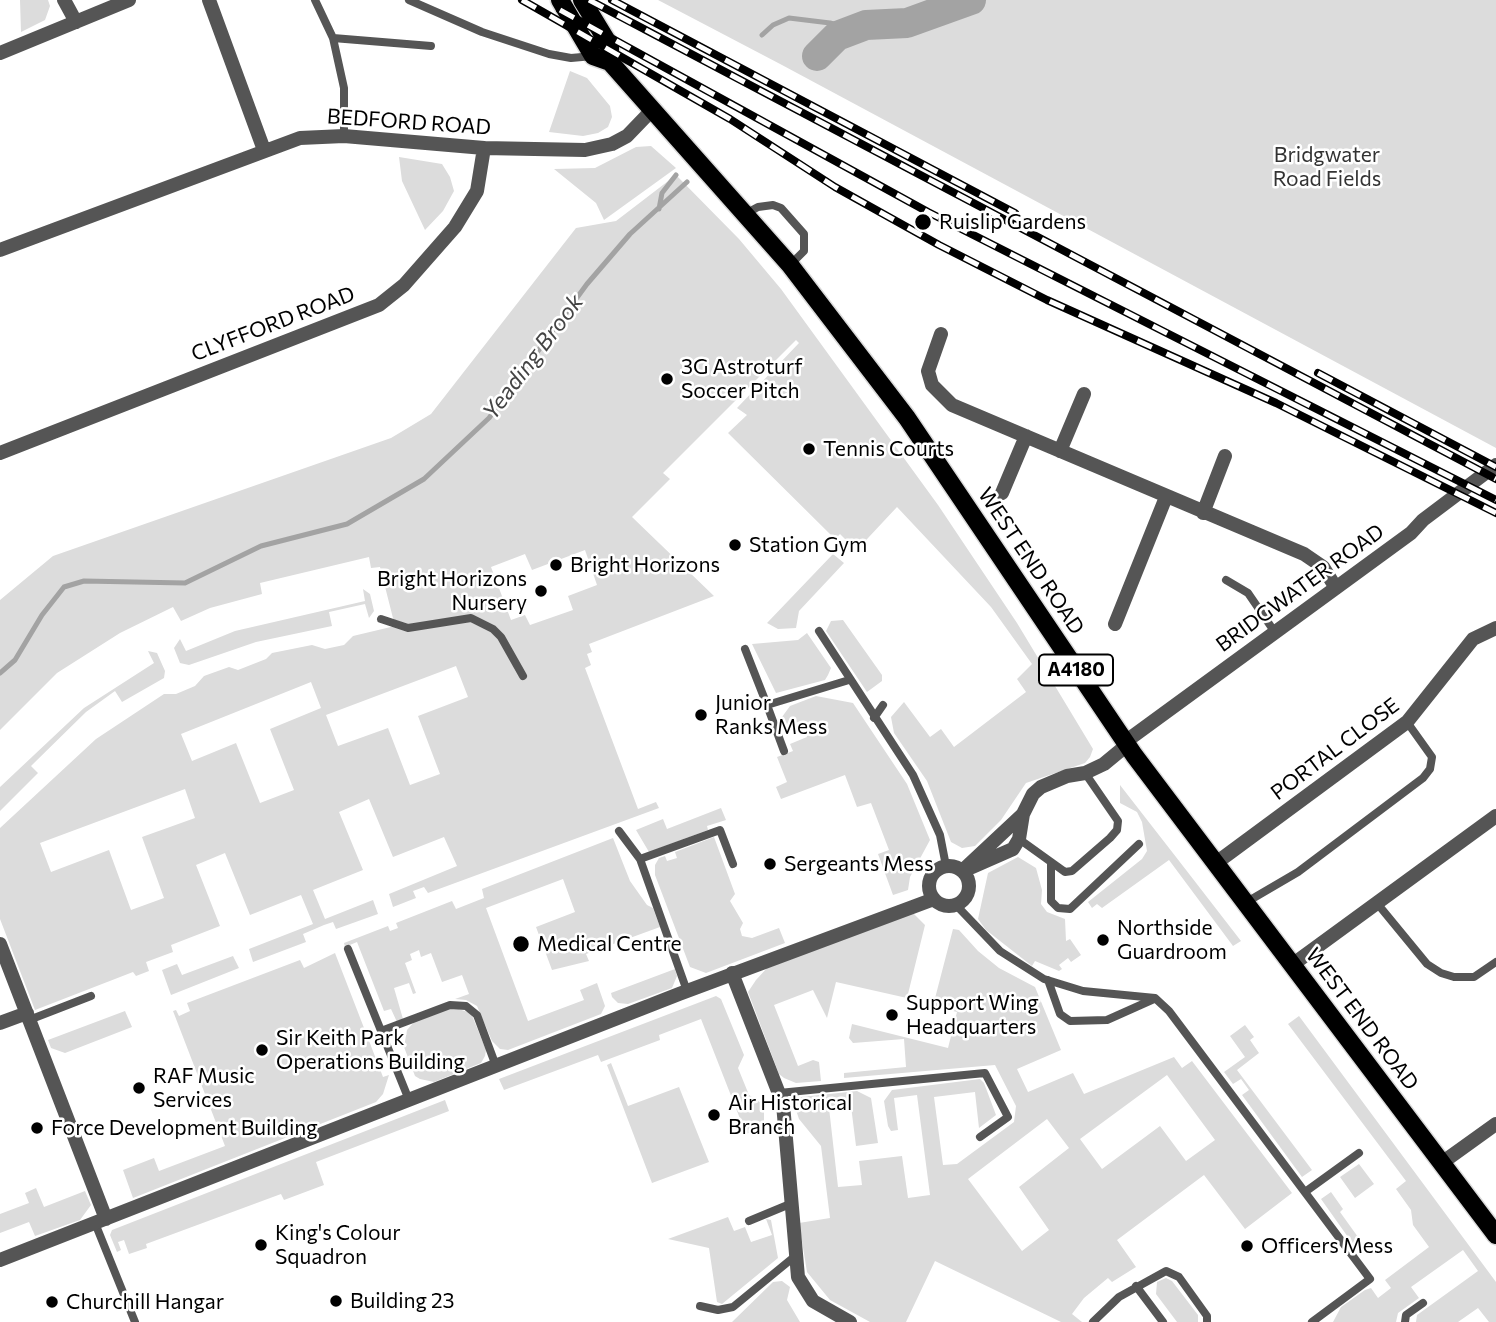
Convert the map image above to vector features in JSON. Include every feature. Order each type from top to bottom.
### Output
[{"type":"main road","name":"WEST END ROAD","points":[[560,0],[601,59],[653,109],[701,168],[790,265],[907,418],[1126,743],[1496,1235]]},
{"type":"main road","name":"WEST END ROAD","points":[[582,0],[610,46],[601,59]]},
{"type":"street","points":[[64,0],[76,22]]},
{"type":"street","points":[[0,53],[129,0]]},
{"type":"street","points":[[209,0],[264,149]]},
{"type":"street","name":"BEDFORD ROAD","points":[[0,250],[264,149],[300,138],[344,136],[484,148],[585,150],[612,144],[627,136],[653,109]]},
{"type":"street","name":"CLYFFORD ROAD","points":[[0,453],[379,305],[404,285],[455,227],[477,191],[484,148]]},
{"type":"street","points":[[941,334],[928,371],[932,385],[952,405],[1304,554],[1323,567],[1336,588]]},
{"type":"street","points":[[1060,451],[1084,394]]},
{"type":"street","points":[[1002,493],[1026,436]]},
{"type":"street","points":[[1203,513],[1225,456]]},
{"type":"street","name":"BRIDGWATER ROAD","points":[[1085,773],[1104,764],[1126,743],[1274,631],[1399,542],[1433,512],[1496,465]]},
{"type":"street","points":[[1115,624],[1166,497]]},
{"type":"street","name":"PORTAL CLOSE","points":[[1216,863],[1407,722],[1473,639],[1496,628]]},
{"type":"street","points":[[962,871],[968,887],[964,898],[955,904],[944,905],[934,899],[929,888],[931,877],[946,866],[962,871],[1013,849],[1019,839],[1023,814],[1033,794],[1041,787],[1067,776],[1085,773]]},
{"type":"street","points":[[962,871],[1023,814]]},
{"type":"street","points":[[1292,965],[1496,816]]},
{"type":"street","points":[[0,1260],[732,973],[934,899]]},
{"type":"street","points":[[0,944],[101,1221]]},
{"type":"street","points":[[732,973],[783,1104],[794,1257],[798,1278],[813,1301],[850,1322]]},
{"type":"street","points":[[0,1023],[28,1017]]},
{"type":"street","points":[[1443,1162],[1496,1124]]},
{"type":"lane","points":[[316,0],[332,38],[344,88],[344,136]]},
{"type":"lane","points":[[409,0],[482,32],[549,54],[601,59]]},
{"type":"lane","points":[[332,38],[431,46]]},
{"type":"lane","points":[[745,214],[758,207],[773,205],[780,208],[804,234],[804,251],[790,265]]},
{"type":"lane","points":[[1226,580],[1248,593],[1274,631]]},
{"type":"lane","points":[[381,619],[408,628],[471,618],[493,629],[523,676]]},
{"type":"lane","points":[[819,631],[926,800],[940,835],[946,866]]},
{"type":"lane","points":[[745,649],[784,751]]},
{"type":"lane","points":[[767,705],[849,680]]},
{"type":"lane","points":[[874,718],[883,705]]},
{"type":"lane","points":[[1245,902],[1298,872],[1423,778],[1430,769],[1432,757],[1407,722]]},
{"type":"lane","points":[[1019,839],[1060,872],[1072,871],[1117,830],[1118,821],[1085,773]]},
{"type":"lane","points":[[639,859],[720,830],[733,864]]},
{"type":"lane","points":[[619,831],[639,859],[687,991]]},
{"type":"lane","points":[[1051,864],[1051,901],[1058,908],[1070,909],[1139,844]]},
{"type":"lane","points":[[1376,902],[1427,964],[1441,973],[1454,977],[1474,977],[1496,962]]},
{"type":"lane","points":[[955,904],[1000,951],[1048,980],[1096,993],[1155,998],[1170,1011],[1370,1279],[1312,1322]]},
{"type":"lane","points":[[348,949],[408,1100]]},
{"type":"lane","points":[[1048,980],[1060,1014],[1070,1021],[1107,1020],[1155,998]]},
{"type":"lane","points":[[28,1017],[91,996]]},
{"type":"lane","points":[[381,1031],[450,1005],[466,1006],[477,1015],[496,1066]]},
{"type":"lane","points":[[779,1093],[985,1073],[1008,1118],[980,1137]]},
{"type":"lane","points":[[1305,1192],[1359,1153]]},
{"type":"lane","points":[[748,1221],[790,1204]]},
{"type":"lane","points":[[101,1221],[135,1322]]},
{"type":"lane","points":[[700,1306],[718,1310],[733,1307],[794,1257]]},
{"type":"lane","points":[[1093,1322],[1107,1307],[1157,1273],[1173,1273],[1207,1316],[1207,1322]]},
{"type":"lane","points":[[1136,1286],[1163,1322]]},
{"type":"lane","points":[[1405,1322],[1406,1315],[1423,1303]]},
{"type":"green space","points":[[20,0],[48,0],[50,6],[45,20],[21,32]]},
{"type":"green space","name":"Bridgwater Road Fields","points":[[658,0],[1496,0],[1496,448],[782,65]]},
{"type":"green space","points":[[570,71],[587,78],[610,106],[612,117],[608,127],[598,133],[583,136],[549,132]]},
{"type":"green space","points":[[651,146],[676,168],[604,220],[596,203],[554,169],[595,168],[636,147]]},
{"type":"green space","points":[[399,157],[442,164],[450,177],[454,191],[443,211],[425,230],[402,181]]},
{"type":"green space","points":[[676,175],[739,239],[781,289],[938,505],[1017,623],[1093,749],[1090,757],[1085,763],[1026,783],[1001,820],[975,846],[962,848],[951,842],[927,781],[894,733],[891,717],[904,702],[930,737],[941,729],[954,747],[1026,692],[1017,679],[1032,664],[991,607],[897,507],[854,553],[844,547],[848,542],[840,534],[835,539],[728,433],[747,415],[737,408],[799,343],[796,340],[663,473],[670,479],[632,517],[714,596],[589,644],[592,652],[587,654],[591,665],[585,668],[638,809],[656,802],[659,808],[428,893],[424,887],[413,891],[416,898],[393,907],[389,894],[457,866],[444,837],[393,857],[369,799],[339,812],[363,870],[313,890],[325,919],[373,900],[378,914],[336,929],[333,922],[324,925],[303,934],[306,942],[253,962],[249,949],[313,924],[301,895],[250,915],[225,853],[196,865],[220,926],[171,945],[173,952],[146,962],[149,971],[136,976],[133,972],[35,1010],[0,919],[0,828],[96,739],[164,694],[176,694],[195,686],[204,676],[229,667],[238,670],[266,659],[272,653],[312,645],[325,649],[344,645],[353,636],[395,626],[380,567],[371,568],[369,557],[260,583],[262,594],[210,608],[181,621],[173,607],[120,633],[57,673],[0,730],[0,600],[53,556],[391,438],[431,414],[576,228],[616,221]],"holes":[[[585,550],[597,585],[568,596],[573,610],[530,625],[525,615],[511,620],[491,567],[525,554],[532,570]],[[456,666],[468,697],[418,716],[440,774],[410,785],[388,728],[338,746],[326,715]],[[311,682],[321,708],[270,729],[294,790],[260,803],[236,743],[192,761],[181,734]],[[185,789],[195,818],[142,837],[164,898],[131,910],[109,850],[51,872],[40,843]]]},
{"type":"green space","points":[[833,554],[844,563],[799,611],[796,628],[778,629],[767,623]]},
{"type":"green space","points":[[363,589],[370,594],[374,611],[369,618],[365,604],[329,612],[332,626],[256,642],[189,665],[180,663],[174,648],[180,639],[186,651],[235,631],[365,601]]},
{"type":"green space","points":[[843,620],[882,675],[882,681],[867,692],[826,631],[831,621]]},
{"type":"green space","points":[[807,633],[831,668],[828,675],[825,680],[776,693],[752,644],[798,640]]},
{"type":"green space","points":[[148,651],[157,653],[165,671],[164,678],[122,702],[115,691],[86,712],[31,766],[38,773],[0,811],[0,787],[84,708],[154,663]]},
{"type":"green space","points":[[816,696],[853,703],[907,784],[930,840],[910,877],[908,890],[893,895],[878,854],[889,850],[871,803],[857,807],[845,775],[781,799],[776,787],[787,782],[777,757],[793,751],[790,744],[807,737],[801,721],[784,727],[782,717],[790,706]]},
{"type":"green space","points":[[1120,785],[1241,941],[1233,946],[1169,860],[1102,908],[1097,904],[1092,908],[1088,902],[1142,859],[1147,851],[1142,822],[1137,812],[1120,803]]},
{"type":"green space","points":[[721,808],[726,820],[707,826],[708,830],[649,852],[636,830],[663,819],[667,829]]},
{"type":"green space","points":[[714,837],[735,894],[730,901],[743,923],[740,929],[742,936],[752,938],[779,928],[785,943],[706,973],[690,967],[655,875],[655,865],[659,858],[665,856],[667,861],[677,858],[675,852]]},
{"type":"green space","points":[[613,838],[630,881],[647,905],[653,908],[660,927],[586,954],[589,961],[552,970],[536,927],[575,912],[563,879],[486,908],[528,1021],[584,1000],[580,990],[597,983],[605,1006],[601,1014],[508,1050],[500,1049],[492,1041],[477,1006],[466,1000],[455,999],[469,994],[462,975],[442,982],[431,953],[421,957],[419,950],[410,954],[412,960],[405,963],[416,993],[413,994],[409,983],[394,988],[403,1019],[397,1022],[391,1009],[384,1011],[357,942],[345,947],[344,943],[388,926],[390,931],[398,928],[396,923],[452,901],[456,909],[484,898],[482,889]]},
{"type":"green space","points":[[1018,857],[1036,868],[1042,890],[1041,904],[1047,912],[1065,919],[1066,941],[1070,939],[1081,955],[1071,962],[1068,958],[1059,965],[1062,969],[1059,971],[1035,961],[1032,966],[986,930],[978,919],[988,873]]},
{"type":"green space","points":[[912,912],[925,925],[907,998],[836,982],[827,1018],[813,990],[774,1005],[798,1066],[813,1060],[819,1062],[821,1081],[796,1083],[784,1078],[779,1074],[748,992],[756,980],[767,968]]},
{"type":"green space","points":[[953,929],[959,930],[978,951],[999,968],[1035,987],[1061,1050],[1017,1069],[1028,1092],[1073,1073],[1084,1094],[1174,1057],[1182,1068],[1192,1061],[1292,1193],[1245,1229],[1204,1175],[1117,1240],[1136,1267],[1112,1282],[1108,1278],[1084,1298],[1072,1314],[1082,1322],[1061,1322],[935,1261],[906,1322],[870,1322],[830,1300],[807,1272],[799,1223],[830,1218],[821,1146],[799,1119],[792,1098],[857,1091],[871,1098],[878,1143],[856,1146],[851,1106],[829,1108],[838,1187],[862,1185],[859,1161],[902,1156],[908,1198],[930,1195],[917,1095],[894,1098],[898,1130],[891,1131],[888,1126],[884,1101],[892,1090],[980,1079],[996,1115],[979,1128],[975,1092],[934,1097],[943,1165],[957,1164],[1014,1122],[1016,1106],[995,1065],[844,1078],[844,1073],[906,1067],[904,1039],[853,1043],[849,1038],[852,1024],[948,1048],[957,1012],[933,1006]],"holes":[[[1167,1075],[1215,1140],[1186,1161],[1160,1126],[1102,1169],[1080,1139]],[[1047,1119],[1069,1148],[1019,1187],[1049,1230],[1022,1251],[968,1179]]]},
{"type":"green space","points":[[335,953],[383,1077],[389,1075],[383,1094],[376,1102],[133,1198],[123,1170],[154,1158],[159,1171],[225,1146],[173,1011],[176,1010],[179,1016],[190,1011],[187,1003],[300,960],[304,968]]},
{"type":"green space","points":[[233,956],[239,968],[171,995],[162,970],[177,964],[182,975]]},
{"type":"green space","points":[[675,969],[677,976],[672,988],[628,1004],[618,1003],[612,997],[611,993]]},
{"type":"green space","points":[[716,996],[721,999],[744,1055],[738,1068],[749,1095],[764,1105],[764,1127],[746,1134],[701,1019],[659,1035],[660,1040],[601,1062],[598,1055],[504,1090],[499,1079]]},
{"type":"green space","points":[[452,1007],[471,1013],[486,1050],[485,1056],[481,1063],[434,1082],[420,1079],[415,1076],[404,1047],[407,1030],[414,1022]]},
{"type":"green space","points":[[125,1011],[132,1027],[65,1053],[51,1048],[48,1040]]},
{"type":"green space","points":[[1299,1016],[1496,1282],[1496,1322],[1489,1322],[1478,1308],[1458,1322],[1416,1322],[1417,1315],[1478,1271],[1463,1250],[1411,1287],[1419,1298],[1398,1313],[1396,1322],[1333,1322],[1341,1307],[1365,1290],[1371,1288],[1378,1298],[1391,1288],[1385,1280],[1429,1247],[1413,1225],[1411,1210],[1396,1189],[1406,1181],[1288,1024]]},
{"type":"green space","points":[[1245,1025],[1254,1037],[1250,1040],[1259,1053],[1237,1070],[1312,1170],[1302,1177],[1242,1095],[1249,1090],[1241,1079],[1233,1084],[1224,1072],[1245,1057],[1230,1036]]},
{"type":"green space","points":[[611,1063],[628,1106],[679,1087],[709,1162],[652,1183],[607,1065]]},
{"type":"green space","points":[[445,1100],[449,1111],[316,1162],[324,1185],[284,1200],[281,1194],[146,1244],[147,1248],[129,1254],[124,1240],[118,1242],[121,1250],[117,1252],[110,1235],[112,1230]]},
{"type":"green space","points":[[1359,1164],[1374,1184],[1355,1198],[1340,1177]]},
{"type":"green space","points":[[36,1188],[44,1207],[85,1191],[91,1205],[80,1220],[35,1236],[29,1222],[0,1233],[0,1214],[29,1203],[25,1193]]},
{"type":"green space","points":[[1331,1192],[1343,1209],[1340,1212],[1363,1244],[1360,1247],[1364,1252],[1360,1254],[1321,1199]]},
{"type":"green space","points":[[728,1217],[734,1231],[745,1227],[751,1242],[772,1235],[766,1219],[771,1220],[778,1258],[722,1304],[717,1302],[709,1248],[668,1239]]},
{"type":"green space","points":[[1166,1278],[1172,1281],[1198,1315],[1198,1322],[1177,1322],[1156,1294],[1157,1282]]},
{"type":"green space","points":[[782,1281],[790,1287],[787,1300],[800,1322],[732,1322],[773,1282]]},
{"type":"waterway","name":"Yeading Brook","points":[[817,56],[837,36],[866,25],[907,23],[971,0]]},
{"type":"waterway","name":"Yeading Brook","points":[[762,35],[773,25],[789,18],[830,23],[853,30]]},
{"type":"waterway","name":"Yeading Brook","points":[[659,209],[662,193],[676,175]]},
{"type":"waterway","name":"Yeading Brook","points":[[0,673],[15,660],[42,615],[64,587],[84,581],[185,583],[261,546],[347,524],[424,479],[489,418],[587,284],[630,234],[687,182]]},
{"type":"railway","points":[[522,0],[730,119],[835,187],[939,245],[1047,300],[1276,403],[1496,513]]},
{"type":"railway","points":[[589,0],[1496,479]]},
{"type":"railway","points":[[612,0],[1015,213]]},
{"type":"railway","points":[[560,10],[928,212],[1496,500]]},
{"type":"railway","points":[[1318,373],[1496,467]]},
{"type":"place","name":"Ruislip Gardens","points":[[923,222]]},
{"type":"place","name":"3G Astroturf Soccer Pitch","points":[[667,379]]},
{"type":"place","name":"Tennis Courts","points":[[809,449]]},
{"type":"place","name":"Station Gym","points":[[735,545]]},
{"type":"place","name":"Bright Horizons","points":[[556,565]]},
{"type":"place","name":"Bright Horizons Nursery","points":[[541,591]]},
{"type":"place","name":"Junior Ranks Mess","points":[[701,715]]},
{"type":"place","name":"Sergeants Mess","points":[[770,864]]},
{"type":"place","name":"Northside Guardroom","points":[[1103,940]]},
{"type":"place","name":"Medical Centre","points":[[521,944]]},
{"type":"place","name":"Support Wing Headquarters","points":[[892,1015]]},
{"type":"place","name":"Sir Keith Park Operations Building","points":[[262,1050]]},
{"type":"place","name":"RAF Music Services","points":[[139,1088]]},
{"type":"place","name":"Air Historical Branch","points":[[714,1115]]},
{"type":"place","name":"Force Development Building","points":[[37,1128]]},
{"type":"place","name":"King's Colour Squadron","points":[[261,1245]]},
{"type":"place","name":"Officers Mess","points":[[1247,1246]]},
{"type":"place","name":"Building 23","points":[[336,1301]]},
{"type":"place","name":"Churchill Hangar","points":[[52,1302]]}]
